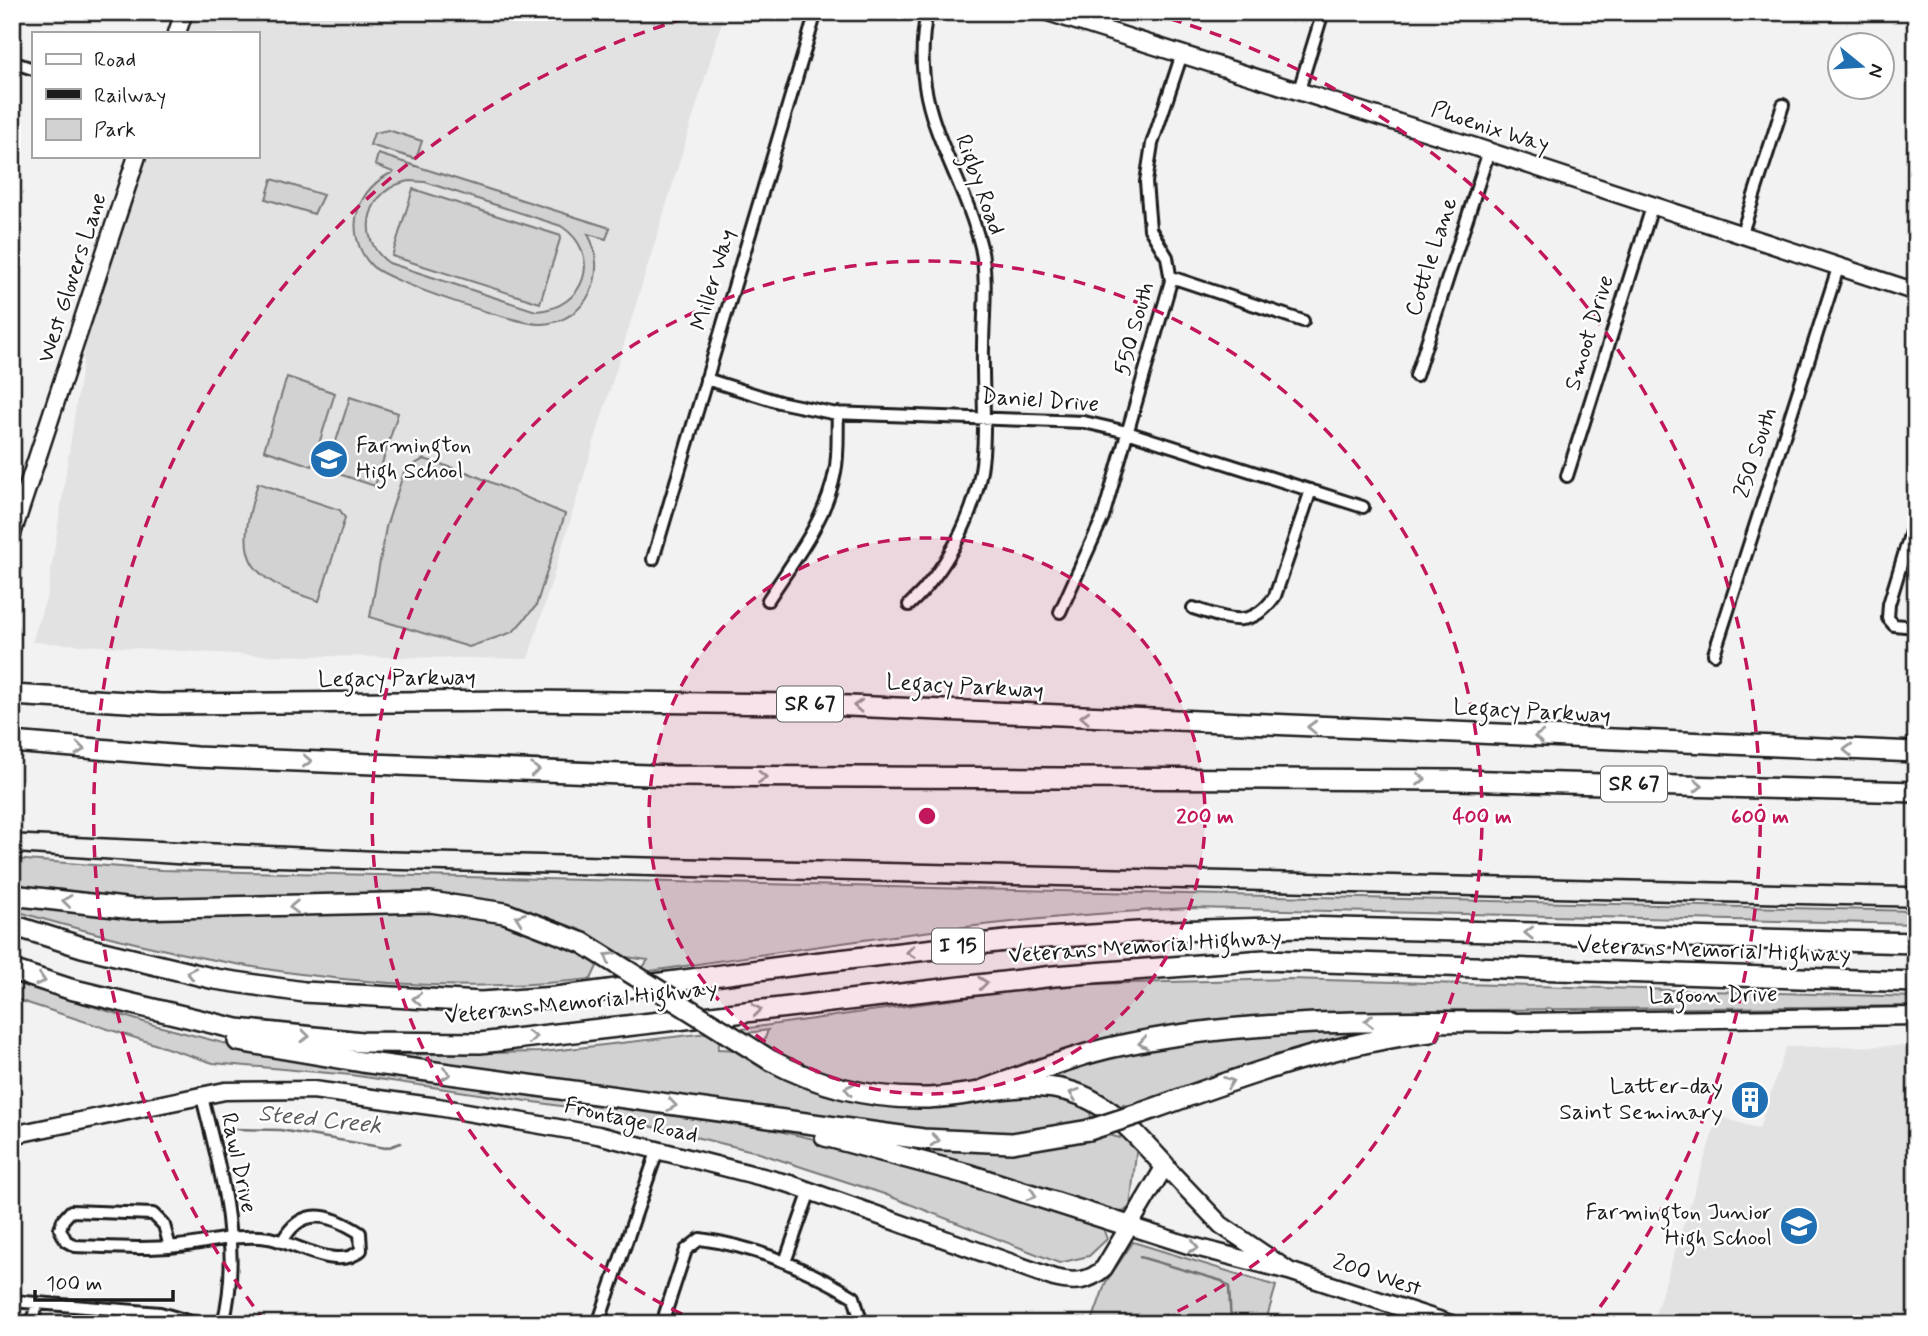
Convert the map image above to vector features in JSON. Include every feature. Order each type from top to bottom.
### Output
[{"type":"highway","name":"Legacy Parkway","points":[[12,695],[160,704],[532,701],[803,704],[1916,752]]},
{"type":"highway","name":"SR 67","points":[[12,742],[196,757],[684,776],[1453,779],[1916,792]]},
{"type":"highway","points":[[12,895],[133,909],[430,902],[505,913],[583,943],[770,1060],[811,1080],[877,1095],[925,1098],[983,1090],[1044,1087],[1092,1100],[1122,1121],[1165,1166]]},
{"type":"highway","name":"Veterans Memorial Highway","points":[[12,925],[82,947],[215,979],[304,992],[481,1002],[556,997],[804,964],[1014,940],[1138,932],[1301,927],[1916,943]]},
{"type":"highway","name":"Veterans Memorial Highway","points":[[12,970],[70,989],[237,1030],[362,1042],[481,1043],[1027,979],[1264,960],[1916,982]]},
{"type":"highway","points":[[70,989],[222,1037],[288,1051],[965,1142],[1012,1143],[1088,1130],[1282,1063],[1337,1047],[1394,1036],[1511,1022]]},
{"type":"highway","points":[[983,1090],[1108,1048],[1209,1032],[1361,1021],[1511,1022]]},
{"type":"highway","points":[[746,1114],[967,1174],[1129,1226]]},
{"type":"street","points":[[177,32],[184,12]]},
{"type":"street","name":"Miller Way","points":[[653,559],[816,12]]},
{"type":"street","name":"Rigby Road","points":[[909,605],[931,585],[969,509],[981,470],[984,279],[981,248],[930,113],[921,69],[927,12]]},
{"type":"street","name":"Phoenix Way","points":[[1048,12],[1489,151],[1916,292]]},
{"type":"street","points":[[1299,90],[1323,12]]},
{"type":"street","name":"550 South","points":[[1060,612],[1102,517],[1171,277],[1167,257],[1150,229],[1146,182],[1152,144],[1182,54]]},
{"type":"street","points":[[12,62],[32,69]]},
{"type":"street","points":[[1742,233],[1783,105]]},
{"type":"street","name":"Cottle Lane","points":[[1416,376],[1489,151]]},
{"type":"street","name":"West Glovers Lane","points":[[12,534],[136,158]]},
{"type":"street","name":"Smoot Drive","points":[[1567,476],[1653,204]]},
{"type":"street","name":"250 South","points":[[1714,654],[1839,265]]},
{"type":"street","points":[[1171,277],[1303,321]]},
{"type":"street","name":"Daniel Drive","points":[[706,379],[779,402],[838,413],[1084,422],[1127,432],[1363,507]]},
{"type":"street","points":[[768,600],[807,541],[826,504],[835,470],[838,413]]},
{"type":"street","points":[[1194,608],[1239,620],[1254,618],[1265,611],[1275,596],[1311,490]]},
{"type":"street","points":[[1916,515],[1889,604],[1888,618],[1894,625],[1916,627]]},
{"type":"street","name":"Lagoon Drive","points":[[1511,1022],[1916,1016]]},
{"type":"street","name":"Frontage Road","points":[[12,1135],[69,1125],[201,1093],[269,1088],[313,1090],[478,1113],[658,1149],[810,1191],[1064,1280],[1081,1281],[1098,1273],[1165,1166]]},
{"type":"street","name":"Rawl Drive","points":[[201,1093],[232,1239],[231,1295],[223,1324]]},
{"type":"street","points":[[598,1324],[658,1149]]},
{"type":"street","points":[[1165,1166],[1221,1225],[1289,1271]]},
{"type":"street","points":[[785,1262],[810,1191]]},
{"type":"street","points":[[170,1247],[164,1225],[153,1214],[71,1211],[63,1220],[61,1229],[66,1241],[75,1246],[170,1247],[253,1237],[282,1242],[341,1259],[353,1258],[361,1250],[362,1241],[360,1233],[350,1226],[321,1217],[306,1216],[289,1228],[282,1242]]},
{"type":"street","points":[[1129,1226],[1289,1271]]},
{"type":"street","points":[[665,1324],[665,1314],[686,1251],[700,1239],[785,1262],[825,1280],[854,1297],[862,1324]]},
{"type":"street","name":"200 West","points":[[1289,1271],[1451,1324]]},
{"type":"street","points":[[12,1301],[160,1313],[198,1324]]},
{"type":"street","points":[[31,1324],[37,1305]]},
{"type":"shaded area","name":"Farmington High School","points":[[193,12],[725,12],[528,659],[250,655],[32,642],[48,592],[88,326],[145,158],[259,158],[259,32],[186,32]]},
{"type":"shaded area","name":"Farmington Junior High School","points":[[1916,1046],[1916,1324],[1652,1324],[1718,1116],[1759,1129],[1786,1047]]},
{"type":"green space","points":[[388,130],[422,141],[416,159],[370,145],[374,133]]},
{"type":"green space","points":[[378,154],[610,228],[606,239],[588,234],[596,264],[590,293],[571,315],[541,324],[453,301],[381,272],[366,259],[359,246],[356,231],[356,217],[367,192],[393,172],[375,165]],"holes":[[[410,181],[425,182],[561,226],[574,238],[582,251],[585,265],[577,291],[567,301],[553,308],[536,311],[389,263],[378,253],[371,240],[370,215],[375,203],[396,185]]]},
{"type":"green space","points":[[272,179],[323,195],[314,214],[266,199]]},
{"type":"green space","points":[[413,189],[561,236],[540,303],[392,256]]},
{"type":"green space","points":[[287,377],[335,393],[312,466],[264,450]]},
{"type":"green space","points":[[350,397],[398,413],[375,486],[327,470]]},
{"type":"green space","points":[[424,459],[469,473],[565,514],[536,606],[513,632],[469,647],[370,617],[386,527],[405,469]]},
{"type":"green space","points":[[258,483],[340,510],[345,518],[319,601],[274,583],[251,562],[247,547],[247,530]]},
{"type":"green space","points":[[12,859],[162,870],[1916,911],[1916,924],[1193,908],[986,925],[644,972],[641,970],[648,960],[619,956],[525,912],[225,896],[145,900],[12,889]]},
{"type":"green space","points":[[12,902],[411,906],[500,917],[600,960],[591,979],[518,985],[371,982],[298,974],[154,948],[12,910]]},
{"type":"green space","points":[[1289,979],[1916,997],[1916,1006],[1359,1011],[1264,1017],[982,1082],[904,1090],[861,1084],[812,1070],[762,1047],[768,1030],[742,1034],[735,1030],[1013,991],[1089,984]]},
{"type":"green space","points":[[12,982],[154,1025],[246,1049],[713,1117],[845,1146],[1102,1226],[1107,1239],[1089,1256],[1059,1263],[884,1194],[753,1151],[574,1108],[351,1075],[213,1063],[12,998]]},
{"type":"green space","points":[[1428,1024],[1141,1107],[1123,1105],[1124,1112],[1034,1080],[1122,1053],[1210,1035]]},
{"type":"green space","points":[[716,1032],[720,1039],[718,1049],[744,1050],[822,1091],[1031,1094],[1086,1102],[1093,1122],[1000,1134],[938,1132],[377,1055],[543,1052]]},
{"type":"green space","points":[[850,1133],[902,1140],[1102,1133],[1120,1138],[1121,1134],[1137,1145],[1130,1207],[1120,1214]]},
{"type":"green space","points":[[1133,1242],[1276,1286],[1265,1324],[1091,1324],[1106,1282]]},
{"type":"waterway","name":"Steed Creek","points":[[234,1129],[280,1130],[386,1148],[401,1143]]},
{"type":"waterway","name":"Steed Creek","points":[[1140,1257],[1222,1281],[1229,1287],[1231,1324]]},
{"type":"railway","points":[[12,834],[382,851],[1916,887]]},
{"type":"railway","points":[[12,853],[186,865],[1916,907]]},
{"type":"place","name":"Farmington High School","points":[[329,459]]},
{"type":"place","name":"Latter-day Saint Seminary","points":[[1750,1100]]},
{"type":"place","name":"Farmington Junior High School","points":[[1799,1226]]}]
